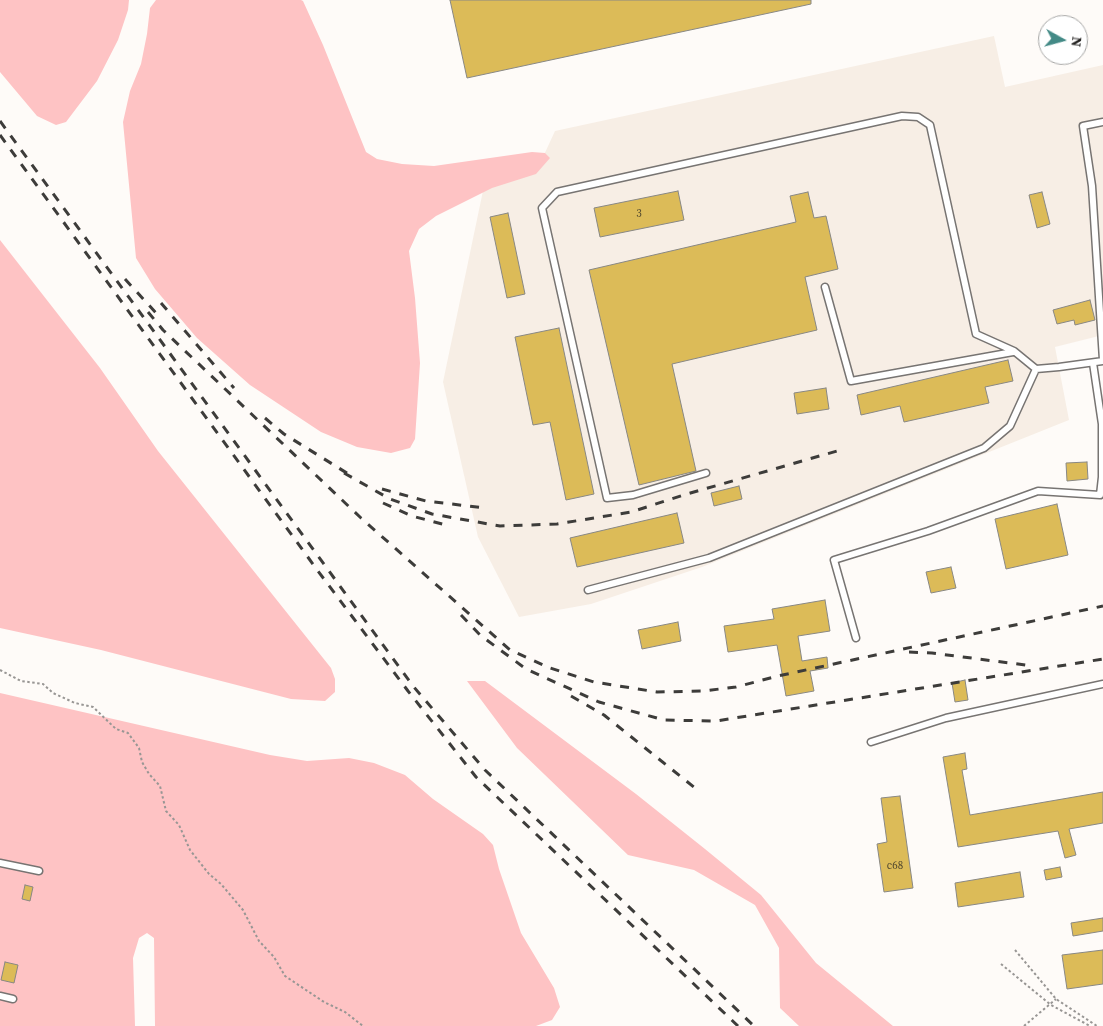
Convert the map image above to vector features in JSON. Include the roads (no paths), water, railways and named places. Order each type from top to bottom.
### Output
[{"type":"lane","points":[[706,473],[633,495],[607,498],[542,208],[557,192],[902,116],[918,117],[930,125],[976,334],[1014,352],[1036,368],[1093,363],[1103,361],[1092,186],[1083,126],[1103,122]]},
{"type":"lane","points":[[825,287],[851,381],[1014,352]]},
{"type":"lane","points":[[856,638],[834,560],[928,531],[1038,490],[1100,495],[1102,424],[1093,363]]},
{"type":"lane","points":[[588,590],[709,558],[984,448],[1010,426],[1036,368]]},
{"type":"lane","points":[[871,742],[946,718],[1103,684]]},
{"type":"lane","points":[[0,863],[39,872]]},
{"type":"lane","points":[[0,996],[14,999]]},
{"type":"railway","points":[[0,121],[413,686],[485,770],[754,1026]]},
{"type":"railway","points":[[0,135],[318,571],[408,691],[476,777],[738,1026]]},
{"type":"railway","points":[[125,279],[157,314]]},
{"type":"railway","points":[[161,303],[234,388]]},
{"type":"railway","points":[[148,312],[163,330],[361,518],[510,650],[550,668],[594,682],[657,692],[703,691],[736,687],[778,676],[1103,606]]},
{"type":"railway","points":[[265,418],[284,434],[350,475]]},
{"type":"railway","points":[[344,473],[390,499],[432,514],[500,526],[557,524],[631,512],[837,451]]},
{"type":"railway","points":[[382,489],[426,501],[485,508]]},
{"type":"railway","points":[[383,503],[412,516],[446,525]]},
{"type":"railway","points":[[461,615],[480,635],[526,669],[599,702],[664,720],[716,721],[1103,659]]},
{"type":"railway","points":[[909,652],[932,653],[1033,666]]},
{"type":"railway","points":[[571,696],[604,715],[700,792]]}]
